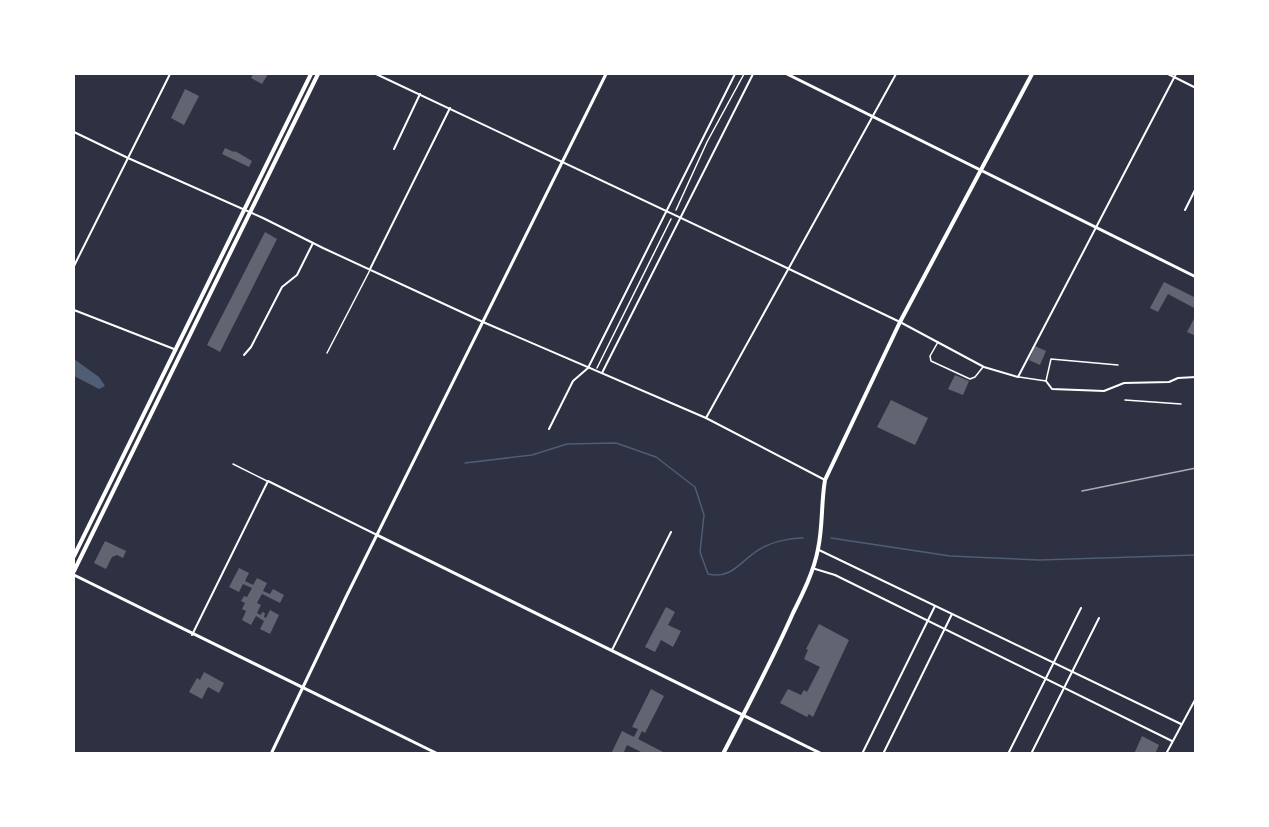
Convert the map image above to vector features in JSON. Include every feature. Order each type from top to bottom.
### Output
[{"type":"main road","points":[[74,556],[311,74]]},
{"type":"main road","points":[[74,573],[318,74]]},
{"type":"main road","points":[[723,753],[778,645],[812,568],[818,550],[821,500],[825,480],[900,322],[1032,74]]},
{"type":"street","points":[[74,266],[170,74]]},
{"type":"street","points":[[376,74],[788,268],[900,322],[984,367],[1018,377],[1175,75]]},
{"type":"street","points":[[272,753],[377,535],[606,74]]},
{"type":"street","points":[[549,429],[573,381],[588,368],[735,74]]},
{"type":"street","points":[[602,373],[753,74]]},
{"type":"street","points":[[787,74],[1196,277]]},
{"type":"street","points":[[706,418],[896,74]]},
{"type":"street","points":[[1168,74],[1175,75],[1196,88]]},
{"type":"street","points":[[394,149],[420,94]]},
{"type":"street","points":[[370,269],[450,108]]},
{"type":"street","points":[[74,132],[483,322],[706,418],[825,480]]},
{"type":"street","points":[[1185,210],[1196,188]]},
{"type":"street","points":[[244,355],[251,347],[282,287],[297,275],[313,243]]},
{"type":"street","points":[[74,310],[175,350]]},
{"type":"street","points":[[1046,381],[1052,389],[1104,391],[1124,383],[1169,382],[1179,378],[1196,377]]},
{"type":"street","points":[[192,635],[268,481],[822,753]]},
{"type":"street","points":[[612,650],[671,532]]},
{"type":"street","points":[[818,550],[1181,724]]},
{"type":"street","points":[[812,568],[835,575],[1172,741]]},
{"type":"street","points":[[74,573],[192,635],[438,753]]},
{"type":"street","points":[[862,753],[935,606]]},
{"type":"street","points":[[1008,753],[1081,608]]},
{"type":"street","points":[[884,753],[952,614]]},
{"type":"street","points":[[1031,753],[1099,618]]},
{"type":"street","points":[[1166,753],[1196,698]]},
{"type":"lane","points":[[327,354],[370,269]]},
{"type":"lane","points":[[938,342],[930,356],[931,361],[970,379],[975,378],[984,367]]},
{"type":"lane","points":[[1018,377],[1046,381],[1051,359],[1118,365]]},
{"type":"lane","points":[[1125,400],[1181,404]]},
{"type":"lane","points":[[233,464],[268,481]]},
{"type":"path","points":[[596,371],[707,142],[744,74]]},
{"type":"water","points":[[74,359],[99,377],[105,386],[99,389],[74,376]]},
{"type":"building","points":[[253,74],[268,74],[262,84],[251,78]]},
{"type":"building","points":[[185,89],[199,96],[184,125],[171,118]]},
{"type":"building","points":[[225,148],[252,161],[249,167],[222,154]]},
{"type":"building","points":[[265,232],[277,239],[220,352],[207,345]]},
{"type":"building","points":[[1164,282],[1196,298],[1196,309],[1168,294],[1158,312],[1150,308]]},
{"type":"building","points":[[1196,315],[1196,336],[1187,332]]},
{"type":"building","points":[[1035,346],[1046,351],[1040,365],[1029,360]]},
{"type":"building","points":[[955,375],[969,381],[963,395],[948,389]]},
{"type":"building","points":[[891,400],[928,418],[915,445],[877,427]]},
{"type":"building","points":[[105,541],[126,551],[123,558],[117,555],[112,557],[106,569],[94,563]]},
{"type":"building","points":[[239,568],[249,573],[245,581],[253,585],[257,578],[267,583],[263,591],[270,594],[273,589],[284,595],[280,603],[262,594],[257,603],[261,605],[257,613],[261,615],[262,612],[265,613],[264,617],[266,618],[270,610],[279,615],[270,634],[260,629],[264,621],[256,616],[251,625],[242,620],[246,611],[242,609],[245,603],[241,601],[244,596],[247,597],[252,588],[243,584],[239,592],[229,587]]},
{"type":"building","points":[[666,607],[675,612],[668,625],[681,631],[673,647],[661,640],[655,652],[645,647]]},
{"type":"building","points":[[819,624],[849,640],[813,717],[809,714],[807,717],[780,703],[788,689],[801,695],[804,690],[807,692],[820,667],[804,659],[808,650],[806,649]]},
{"type":"building","points":[[204,672],[224,683],[219,693],[208,687],[202,699],[189,692],[197,678],[200,680]]},
{"type":"building","points":[[651,689],[664,696],[645,733],[642,731],[638,739],[667,754],[645,754],[627,745],[623,754],[611,754],[622,731],[634,737],[638,729],[632,727]]},
{"type":"building","points":[[1142,736],[1159,745],[1155,754],[1134,754]]},
{"type":"waterway","points":[[465,463],[532,455],[567,444],[616,443],[656,457],[695,487],[704,515],[700,552],[708,574],[725,574],[766,546],[784,540],[803,538]]},
{"type":"waterway","points":[[831,538],[950,556],[1039,560],[1196,555]]},
{"type":"railway","points":[[1082,491],[1196,468]]}]
